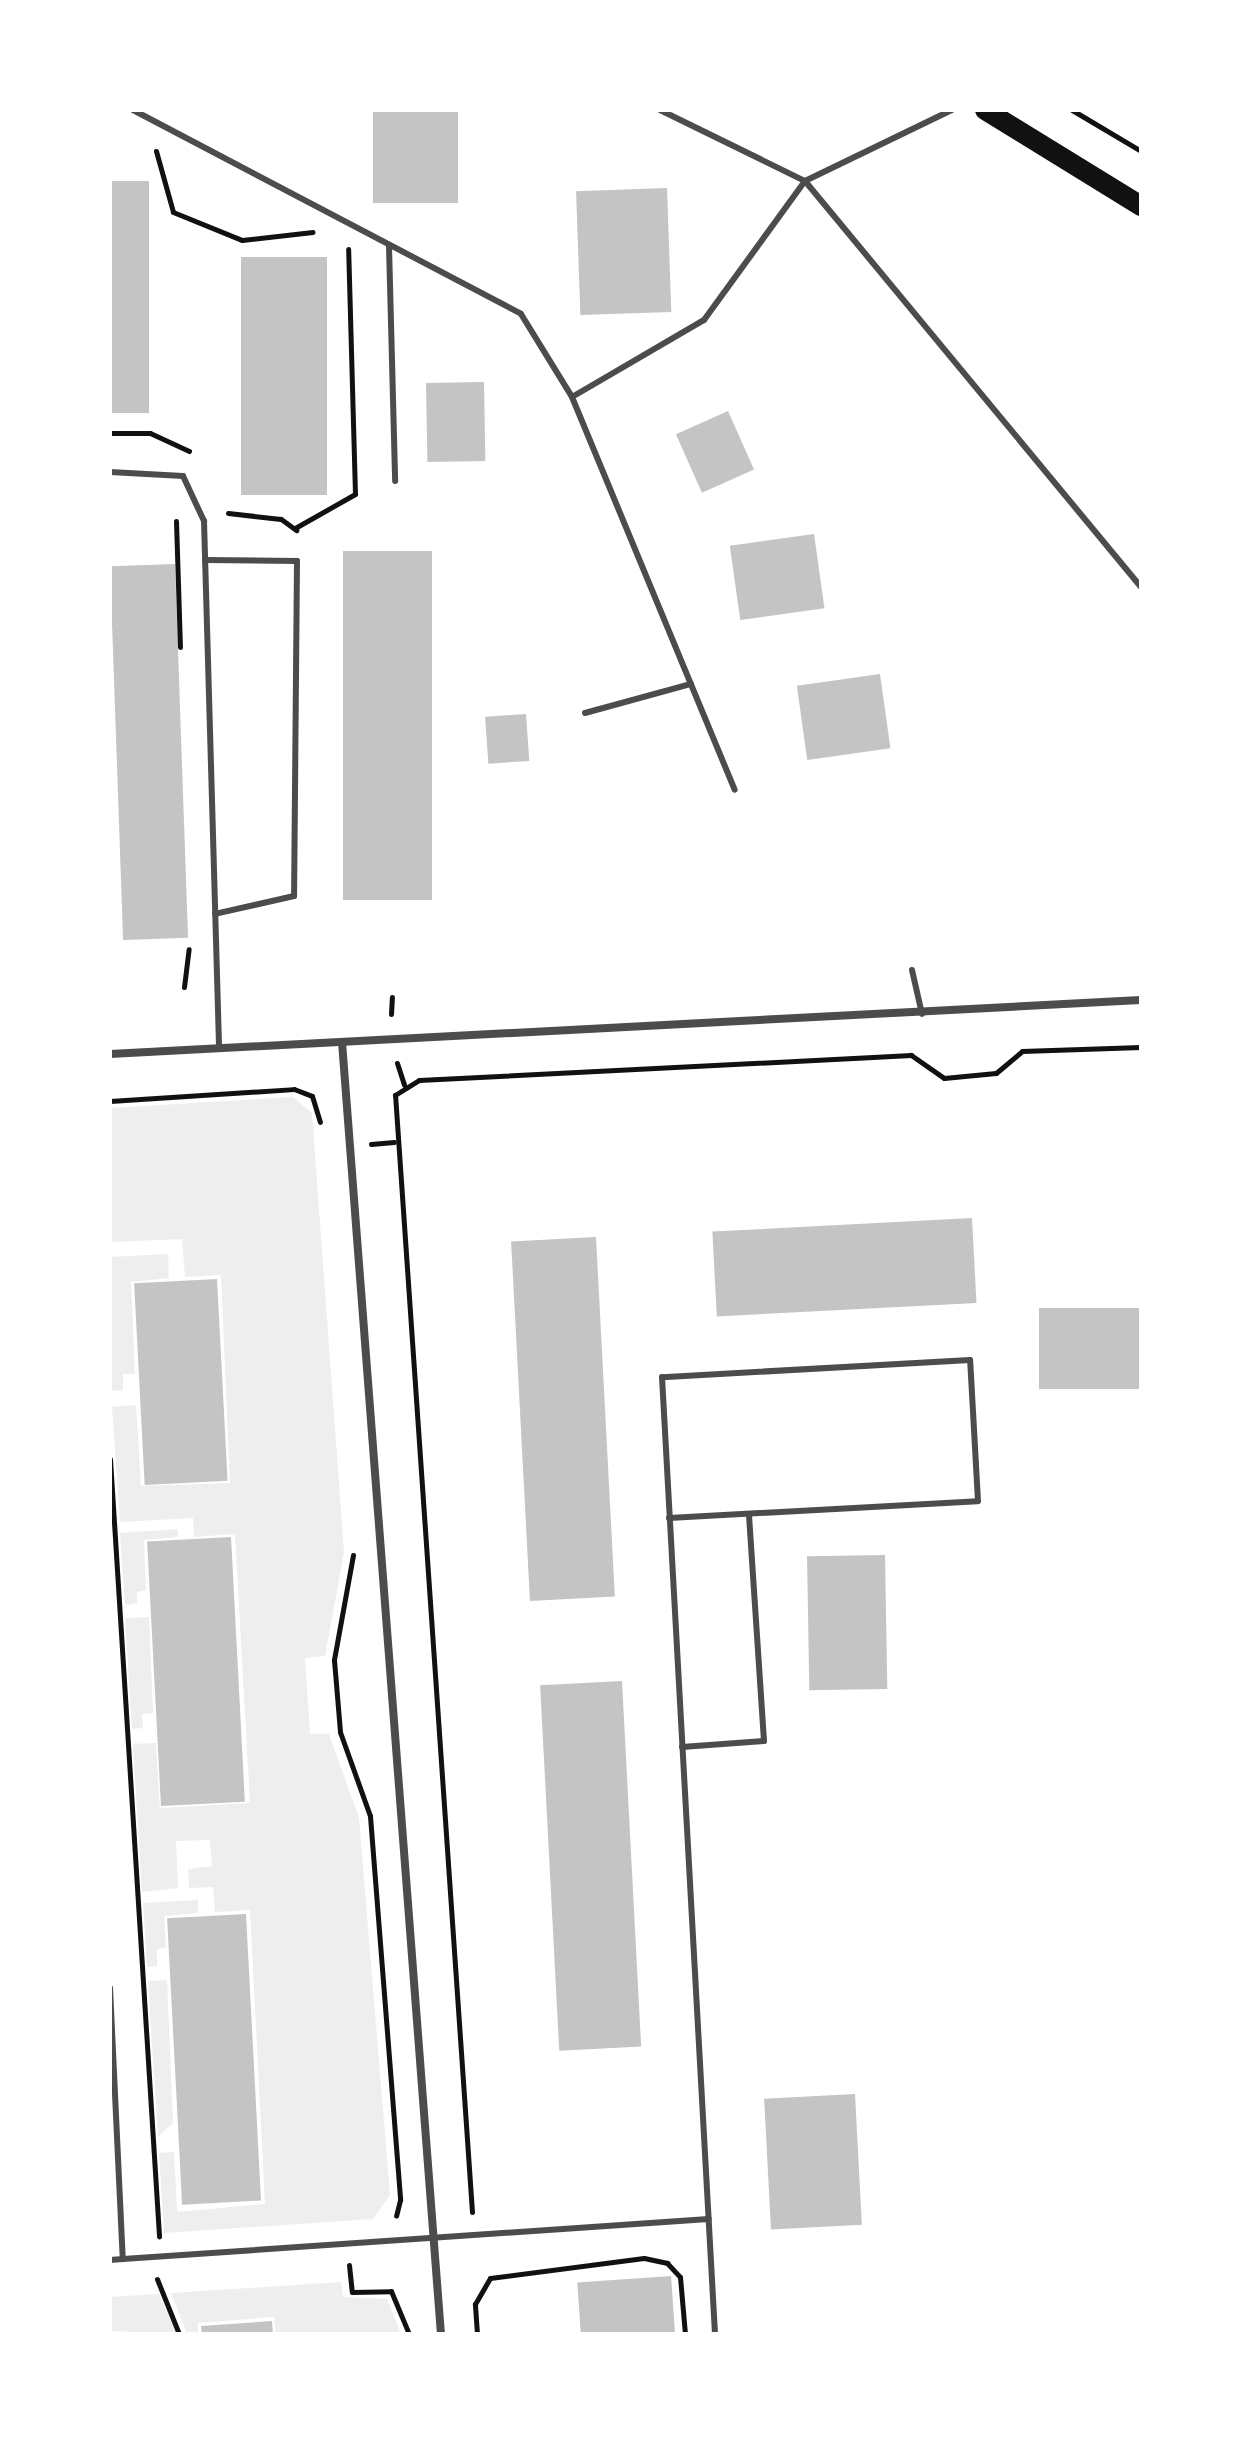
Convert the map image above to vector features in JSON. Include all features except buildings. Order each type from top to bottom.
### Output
[{"type":"main road","points":[[985,110],[1141,206]]},
{"type":"street","points":[[110,1054],[219,1046],[922,1014],[1141,1000]]},
{"type":"street","points":[[342,1042],[441,2334]]},
{"type":"lane","points":[[133,110],[521,314],[572,397],[735,790]]},
{"type":"lane","points":[[660,110],[805,181],[1141,587]]},
{"type":"lane","points":[[572,397],[704,320],[805,181],[952,110]]},
{"type":"lane","points":[[389,246],[395,481]]},
{"type":"lane","points":[[110,472],[183,476],[204,521],[219,1046]]},
{"type":"lane","points":[[205,560],[297,561],[294,896],[215,914]]},
{"type":"lane","points":[[585,713],[691,684]]},
{"type":"lane","points":[[912,970],[922,1014]]},
{"type":"lane","points":[[669,1518],[978,1501],[970,1360],[662,1377],[669,1518],[715,2334]]},
{"type":"lane","points":[[682,1747],[764,1741],[749,1514]]},
{"type":"lane","points":[[110,1988],[123,2259]]},
{"type":"lane","points":[[110,2260],[709,2219]]},
{"type":"path","points":[[1072,110],[1141,151]]},
{"type":"path","points":[[154,145],[173,212],[242,240],[327,232]]},
{"type":"path","points":[[295,528],[355,494],[349,251],[341,238]]},
{"type":"path","points":[[478,2223],[470,2204],[395,1095],[419,1080],[911,1055],[944,1078],[996,1073],[1022,1051],[1141,1047]]},
{"type":"path","points":[[110,1101],[294,1089],[312,1096],[322,1133]]},
{"type":"path","points":[[110,1459],[159,2240],[175,2239]]},
{"type":"path","points":[[352,1541],[334,1660],[340,1732],[370,1816],[400,2200],[385,2227]]},
{"type":"path","points":[[347,2244],[352,2292],[391,2291],[409,2334]]},
{"type":"path","points":[[148,2257],[179,2334]]},
{"type":"path","points":[[477,2334],[475,2304],[490,2278],[644,2258],[667,2263],[680,2277],[685,2334]]},
{"type":"shaded area","points":[[293,1097],[312,1113],[344,1552],[325,1656],[305,1658],[310,1734],[329,1734],[359,1818],[390,2195],[373,2219],[164,2233],[159,2153],[174,2152],[177,2212],[265,2204],[250,1910],[215,1912],[213,1887],[189,1888],[188,1869],[212,1866],[210,1840],[176,1841],[178,1888],[142,1892],[133,1744],[156,1743],[160,1808],[250,1803],[235,1534],[194,1537],[193,1518],[120,1522],[112,1407],[136,1405],[141,1486],[230,1483],[221,1275],[185,1277],[182,1239],[110,1242],[110,1108]]},
{"type":"shaded area","points":[[168,1254],[169,1278],[131,1282],[135,1374],[123,1374],[123,1390],[111,1391],[110,1257]]},
{"type":"shaded area","points":[[178,1529],[178,1537],[144,1540],[146,1590],[137,1592],[137,1603],[125,1605],[120,1533]]},
{"type":"shaded area","points":[[149,1617],[153,1713],[142,1714],[143,1728],[132,1729],[125,1618]]},
{"type":"shaded area","points":[[198,1900],[198,1913],[164,1916],[166,1948],[157,1949],[157,1966],[147,1967],[143,1903]]},
{"type":"shaded area","points":[[167,1980],[173,2123],[158,2137],[148,1981]]},
{"type":"shaded area","points":[[341,2282],[343,2297],[387,2299],[401,2334],[276,2334],[274,2317],[198,2323],[198,2334],[187,2334],[171,2293]]},
{"type":"shaded area","points":[[159,2294],[176,2334],[110,2331],[110,2297]]}]
